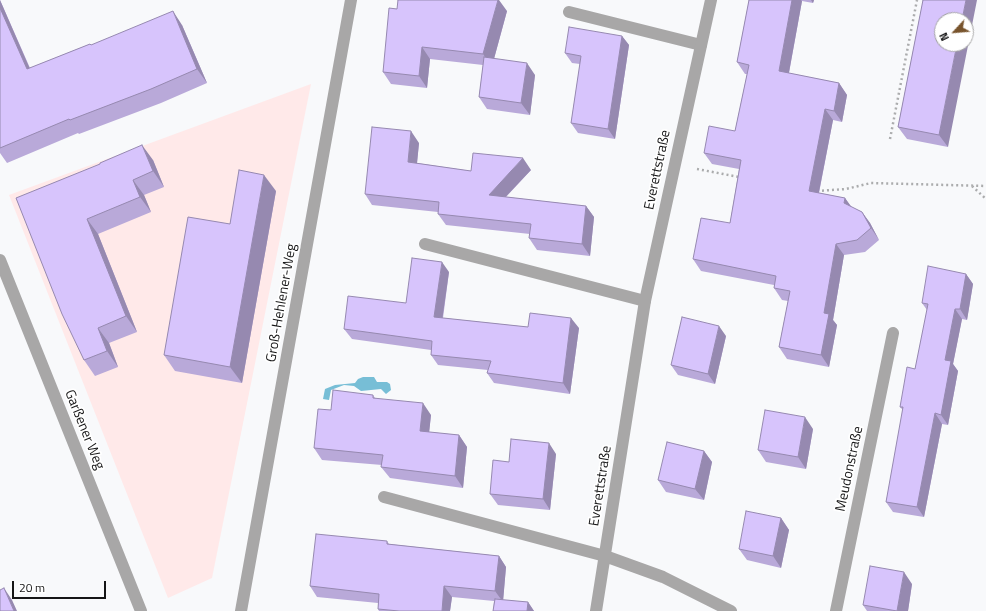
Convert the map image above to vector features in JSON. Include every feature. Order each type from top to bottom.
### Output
[{"type":"street","name":"Groß-Hehlener-Weg","points":[[242,611],[351,0]]},
{"type":"street","name":"Everettstraße","points":[[596,611],[645,301],[711,0]]},
{"type":"street","points":[[569,12],[701,45]]},
{"type":"street","points":[[425,244],[645,301]]},
{"type":"street","name":"Garßener Weg","points":[[0,260],[141,611]]},
{"type":"street","name":"Meudonstraße","points":[[836,611],[893,333]]},
{"type":"street","points":[[384,497],[605,556],[663,577],[730,611]]},
{"type":"path","points":[[890,139],[917,0]]},
{"type":"path","points":[[674,165],[741,177]]},
{"type":"path","points":[[816,191],[846,189],[871,183],[986,186]]},
{"type":"path","points":[[972,186],[986,199]]},
{"type":"shaded area","points":[[311,84],[212,578],[168,598],[9,195]]},
{"type":"water","points":[[363,377],[374,377],[377,382],[387,382],[390,384],[391,390],[386,394],[381,389],[361,391],[354,386],[344,385],[331,390],[329,400],[323,399],[325,389],[335,385],[355,383],[358,379]]},
{"type":"building","points":[[398,0],[498,0],[483,54],[422,47],[419,76],[383,72],[389,8],[397,9]]},
{"type":"building","points":[[749,0],[792,0],[779,71],[839,83],[834,111],[825,109],[809,191],[845,198],[844,203],[862,212],[871,228],[857,240],[836,244],[824,313],[829,314],[821,355],[779,347],[790,291],[774,288],[776,276],[693,259],[701,218],[730,223],[741,160],[704,153],[709,126],[735,131],[749,65],[737,62]]},
{"type":"building","points":[[923,0],[966,0],[964,12],[934,12],[934,52],[955,52],[939,135],[898,127]]},
{"type":"building","points":[[0,8],[27,69],[90,44],[91,45],[173,11],[197,69],[151,89],[70,120],[69,119],[0,148]]},
{"type":"building","points":[[569,27],[622,36],[608,129],[571,123],[581,56],[565,53]]},
{"type":"building","points":[[484,57],[527,63],[521,103],[479,97]]},
{"type":"building","points":[[372,127],[411,131],[408,162],[471,171],[473,153],[523,158],[489,195],[586,206],[582,244],[529,238],[531,224],[438,214],[439,202],[365,194]]},
{"type":"building","points":[[142,145],[153,171],[133,180],[140,197],[87,219],[126,316],[98,328],[107,351],[84,360],[62,314],[16,198],[100,164]]},
{"type":"building","points":[[239,170],[264,175],[230,367],[164,355],[188,217],[230,224]]},
{"type":"building","points":[[412,258],[442,262],[434,317],[528,327],[530,313],[571,318],[563,383],[487,373],[491,361],[431,355],[432,341],[344,329],[348,296],[406,303]]},
{"type":"building","points":[[928,266],[966,274],[960,309],[955,309],[945,360],[951,361],[941,415],[935,413],[917,507],[886,502],[903,407],[900,407],[907,367],[915,369],[928,304],[922,303]]},
{"type":"building","points":[[682,317],[719,326],[708,374],[671,365]]},
{"type":"building","points":[[333,390],[373,395],[373,398],[423,403],[420,431],[459,435],[455,476],[381,467],[383,455],[314,448],[318,409],[331,410]]},
{"type":"building","points":[[765,410],[805,417],[798,457],[758,450]]},
{"type":"building","points":[[511,439],[549,443],[543,499],[490,494],[493,460],[509,462]]},
{"type":"building","points":[[667,442],[704,451],[695,489],[658,480]]},
{"type":"building","points":[[746,511],[781,518],[773,556],[739,549]]},
{"type":"building","points":[[316,534],[387,541],[387,544],[499,556],[495,591],[444,586],[442,611],[399,611],[378,609],[379,594],[310,586]]},
{"type":"building","points":[[870,566],[904,572],[897,611],[863,605]]},
{"type":"building","points":[[4,588],[14,611],[0,611],[0,590]]},
{"type":"building","points":[[495,599],[528,602],[527,611],[493,611]]}]
